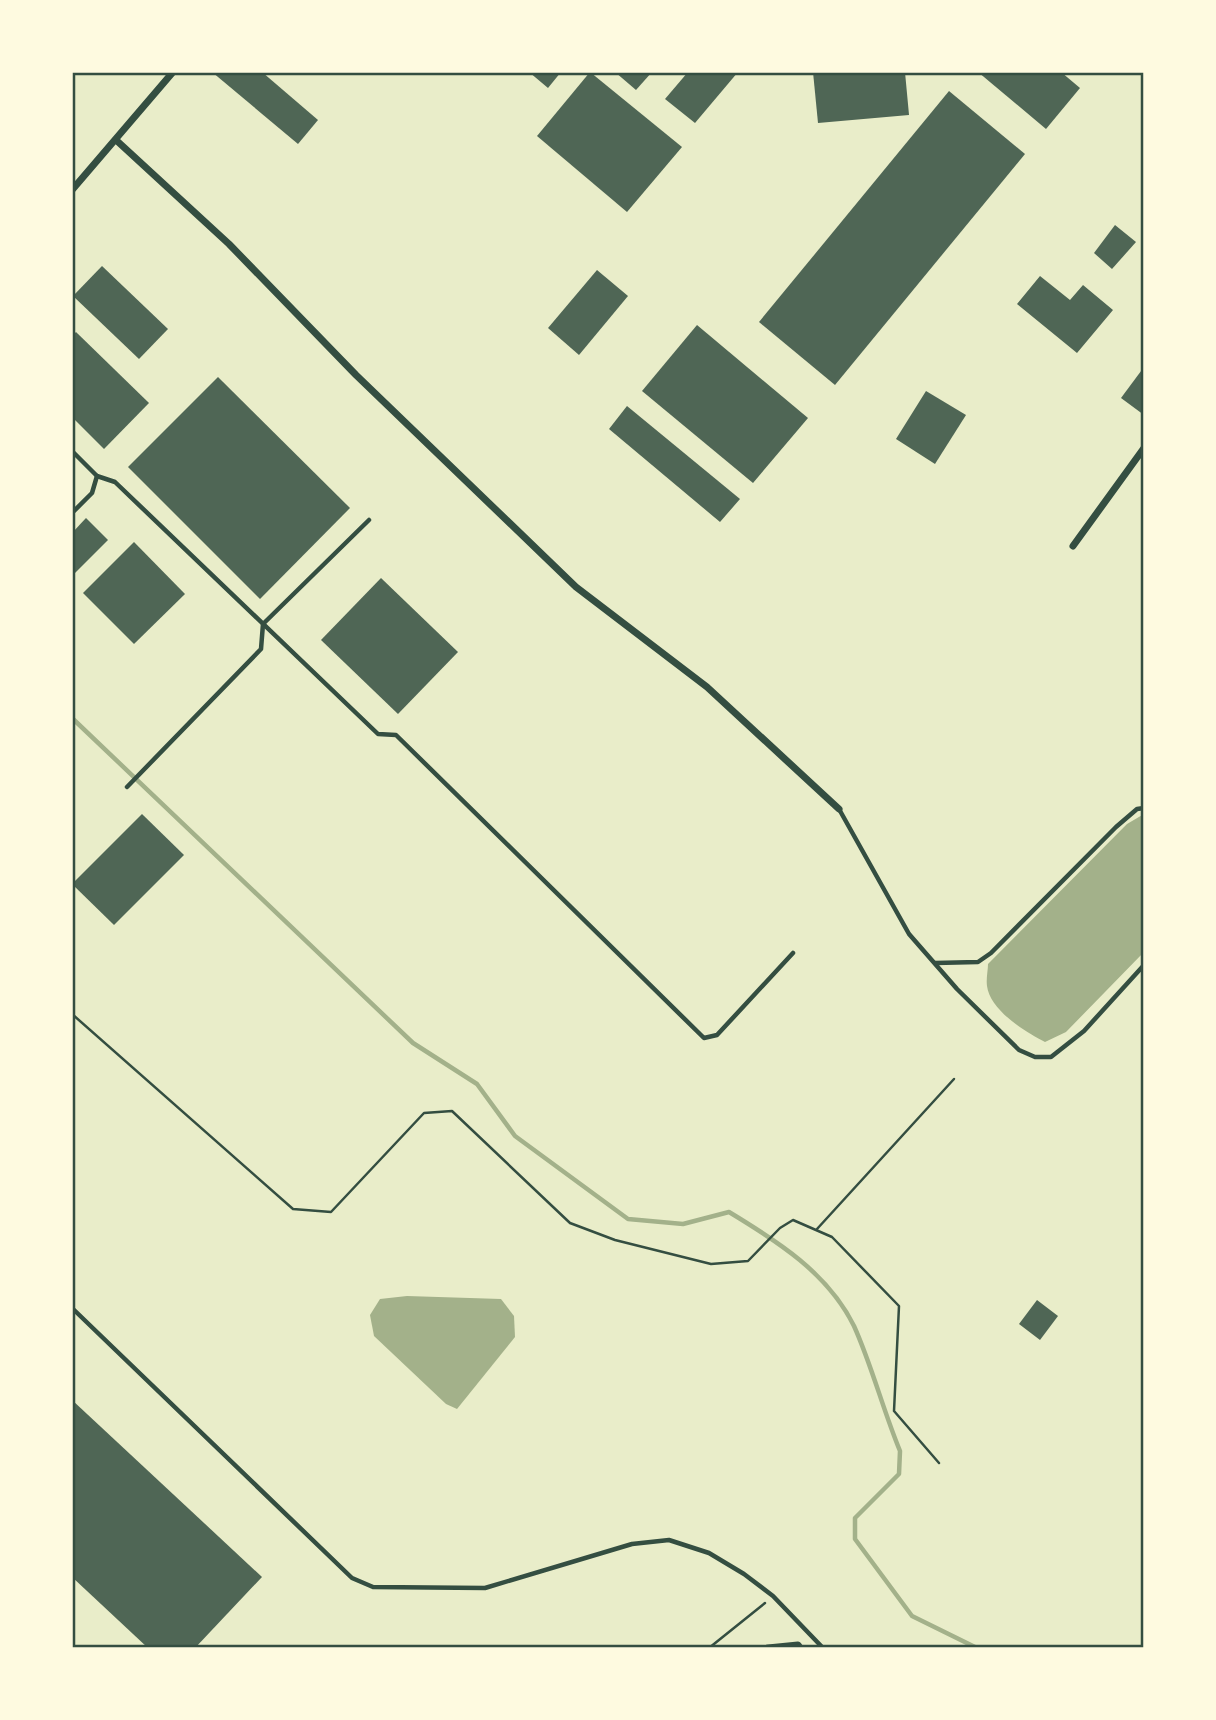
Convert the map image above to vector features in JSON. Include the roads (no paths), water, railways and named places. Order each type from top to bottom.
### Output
[{"type":"street","points":[[72,190],[173,72]]},
{"type":"street","points":[[116,140],[229,244],[356,375],[576,587],[708,687],[839,808]]},
{"type":"street","points":[[1073,546],[1144,448]]},
{"type":"street","points":[[768,1648],[800,1648]]},
{"type":"lane","points":[[72,451],[97,476],[115,482],[378,734],[396,735],[704,1038],[717,1035],[793,953]]},
{"type":"lane","points":[[72,513],[92,493],[97,476]]},
{"type":"lane","points":[[127,787],[261,649],[263,624],[369,520]]},
{"type":"lane","points":[[839,808],[909,934],[1002,1036],[1019,1050],[1051,1057],[1084,1031],[1144,965]]},
{"type":"lane","points":[[934,963],[978,962],[991,953],[1116,827],[1137,809],[1144,808]]},
{"type":"lane","points":[[72,1308],[352,1578],[373,1587],[485,1588],[632,1544],[669,1540],[709,1553],[744,1574],[773,1596],[823,1648]]},
{"type":"waterway","points":[[72,718],[413,1043],[477,1084],[515,1136],[628,1219],[683,1224],[729,1212],[783,1247],[816,1274],[843,1307],[854,1326],[900,1451],[899,1474],[855,1518],[855,1539],[912,1616],[977,1648]]}]
